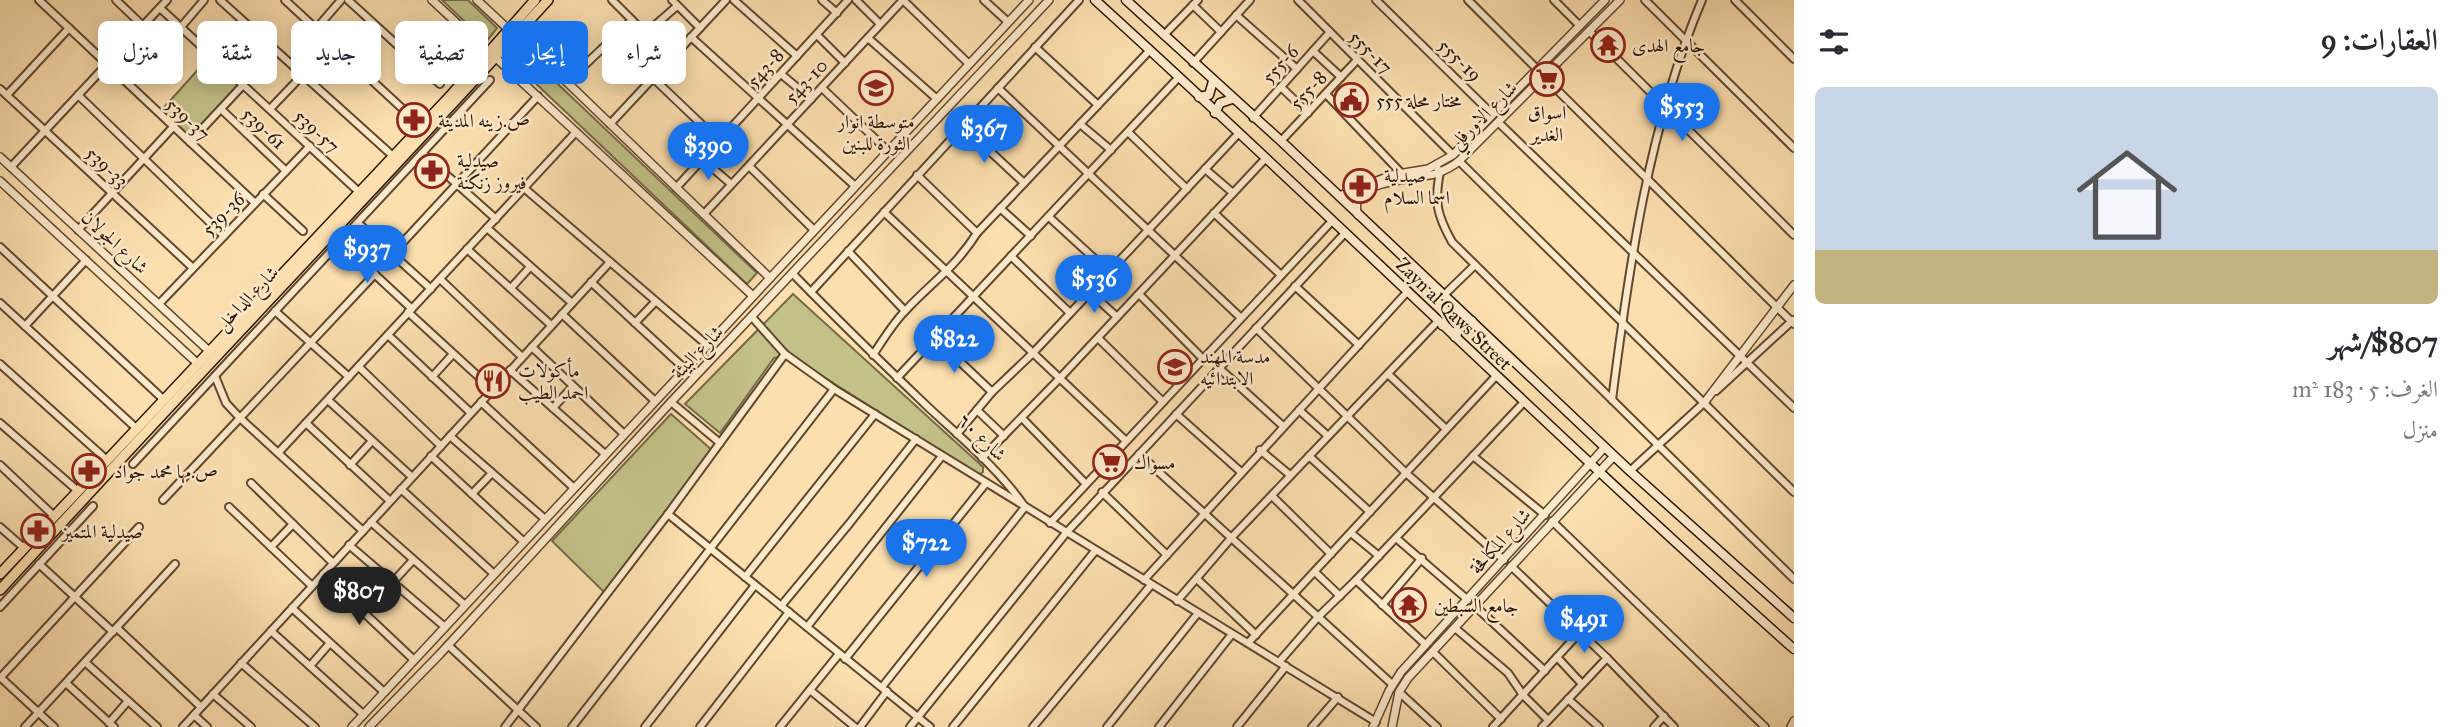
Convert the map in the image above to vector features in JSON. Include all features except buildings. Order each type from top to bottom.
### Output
[{"type":"main road","name":"شارع الداخل","points":[[515,21],[535,0]]},
{"type":"main road","name":"شارع الداخل","points":[[529,21],[548,0]]},
{"type":"main road","name":"Zayn al Qaws Street","points":[[1095,0],[1408,290],[1598,473],[1794,649]]},
{"type":"main road","name":"Zayn al Qaws Street","points":[[1126,0],[1253,118],[1282,141],[1358,216],[1630,471],[1794,618]]},
{"type":"main road","name":"شارع الداخل","points":[[493,55],[502,39]]},
{"type":"main road","name":"شارع الداخل","points":[[0,590],[502,47]]},
{"type":"main road","points":[[1199,97],[1209,95],[1213,81]]},
{"type":"main road","points":[[1215,113],[1223,100],[1232,99]]},
{"type":"main road","name":"شارع الداخل","points":[[0,574],[360,192],[430,124]]},
{"type":"main road","points":[[1440,323],[1453,320],[1460,310]]},
{"type":"main road","points":[[1455,337],[1461,327],[1472,321]]},
{"type":"street","name":"539-37","points":[[39,0],[98,55]]},
{"type":"street","points":[[116,0],[138,21]]},
{"type":"street","points":[[148,21],[167,0]]},
{"type":"street","points":[[183,25],[204,0]]},
{"type":"street","points":[[219,0],[291,64]]},
{"type":"street","points":[[285,0],[307,21]]},
{"type":"street","points":[[323,21],[341,0]]},
{"type":"street","points":[[348,0],[395,43]]},
{"type":"street","points":[[432,0],[753,296]]},
{"type":"street","points":[[477,0],[502,23]]},
{"type":"street","points":[[588,62],[632,20],[612,0]]},
{"type":"street","points":[[686,42],[726,0]]},
{"type":"street","points":[[734,0],[797,56]]},
{"type":"street","points":[[822,0],[837,13]]},
{"type":"street","name":"543-8","points":[[676,188],[848,0]]},
{"type":"street","points":[[856,0],[880,24]]},
{"type":"street","points":[[903,0],[969,64]]},
{"type":"street","name":"543-10","points":[[704,214],[903,0]]},
{"type":"street","points":[[984,0],[1008,22]]},
{"type":"street","name":"شارع البيئة","points":[[352,727],[1029,0]]},
{"type":"street","name":"شارع البيئة","points":[[372,726],[671,402],[1049,0]]},
{"type":"street","points":[[811,292],[1079,0]]},
{"type":"street","points":[[1194,63],[1250,0]]},
{"type":"street","name":"555-17","points":[[1298,0],[1794,492]]},
{"type":"street","name":"555-19","points":[[1376,0],[1492,114]]},
{"type":"street","points":[[1468,0],[1537,69]]},
{"type":"street","points":[[1554,0],[1580,26]]},
{"type":"street","name":"شارع الاورفلي","points":[[1456,158],[1492,114],[1605,0]]},
{"type":"street","name":"شارع الاورفلي","points":[[1339,196],[1381,178],[1438,169],[1456,158],[1498,122],[1620,0]]},
{"type":"street","points":[[1645,0],[1794,148]]},
{"type":"street","points":[[1612,400],[1622,322],[1648,180],[1684,41],[1702,0]]},
{"type":"street","points":[[1735,0],[1794,59]]},
{"type":"street","points":[[1164,35],[1195,2],[1222,32]]},
{"type":"street","points":[[658,21],[675,3],[700,28]]},
{"type":"street","name":"539-57","points":[[160,8],[174,21]]},
{"type":"street","points":[[1236,15],[1297,69]]},
{"type":"street","points":[[7,95],[69,28]]},
{"type":"street","name":"539-57","points":[[183,29],[360,192]]},
{"type":"street","points":[[1589,31],[1794,236]]},
{"type":"street","name":"555-6","points":[[1253,118],[1330,32]]},
{"type":"street","points":[[817,35],[845,63]]},
{"type":"street","points":[[691,37],[855,186]]},
{"type":"street","points":[[868,38],[937,99]]},
{"type":"street","points":[[1035,47],[1098,105]]},
{"type":"street","points":[[873,355],[905,311],[947,272],[966,251],[977,233],[1150,50]]},
{"type":"street","points":[[1313,51],[1341,77]]},
{"type":"street","name":"555-8","points":[[1282,141],[1357,60]]},
{"type":"street","points":[[11,167],[98,74]]},
{"type":"street","points":[[781,74],[811,99]]},
{"type":"street","points":[[1544,76],[1793,321],[1630,471]]},
{"type":"street","points":[[897,378],[1178,78]]},
{"type":"street","points":[[133,464],[490,80]]},
{"type":"street","name":"539-37","points":[[129,84],[255,203]]},
{"type":"street","points":[[270,109],[294,84]]},
{"type":"street","points":[[313,84],[394,157]]},
{"type":"street","points":[[376,84],[406,112],[421,116],[440,134]]},
{"type":"street","points":[[569,84],[770,278]]},
{"type":"street","points":[[610,124],[647,84]]},
{"type":"street","points":[[659,84],[719,141]]},
{"type":"street","points":[[191,142],[243,85]]},
{"type":"street","points":[[1281,87],[1308,113]]},
{"type":"street","points":[[822,88],[888,151]]},
{"type":"street","points":[[998,88],[1241,318]]},
{"type":"street","name":"539-33","points":[[0,89],[193,268]]},
{"type":"street","points":[[1326,93],[1404,175]]},
{"type":"street","points":[[78,95],[224,236]]},
{"type":"street","points":[[393,253],[538,96]]},
{"type":"street","name":"539-61","points":[[221,109],[286,170]]},
{"type":"street","points":[[1498,122],[1794,408]]},
{"type":"street","points":[[1080,124],[1111,150]]},
{"type":"street","points":[[79,230],[174,126]]},
{"type":"street","points":[[963,126],[1024,183]]},
{"type":"street","points":[[279,452],[576,132]]},
{"type":"street","points":[[1128,132],[1187,189]]},
{"type":"street","points":[[957,434],[992,392],[1032,354],[1238,134]]},
{"type":"street","name":"539-36","points":[[159,304],[310,146]]},
{"type":"street","points":[[422,153],[496,219]]},
{"type":"street","name":"شارع الجولان","points":[[0,157],[209,351]]},
{"type":"street","points":[[702,159],[732,184]]},
{"type":"street","points":[[982,458],[1265,159]]},
{"type":"street","points":[[749,166],[814,230]]},
{"type":"street","points":[[1205,169],[1233,193]]},
{"type":"street","points":[[1438,169],[1438,212],[1452,242],[1794,579]]},
{"type":"street","name":"شارع الاورفلي","points":[[1358,216],[1356,204],[1361,194],[1404,175]]},
{"type":"street","points":[[917,176],[977,233]]},
{"type":"street","name":"شارع الجولان","points":[[0,180],[197,363]]},
{"type":"street","points":[[524,188],[707,345]]},
{"type":"street","points":[[263,194],[303,231]]},
{"type":"street","points":[[838,205],[848,215]]},
{"type":"street","points":[[1000,208],[1031,236]]},
{"type":"street","points":[[884,212],[1126,441]]},
{"type":"street","points":[[1214,213],[1281,275]]},
{"type":"street","points":[[1049,217],[1109,272]]},
{"type":"street","points":[[1050,523],[1332,221]]},
{"type":"street","points":[[358,223],[431,289]]},
{"type":"street","points":[[487,228],[572,303]]},
{"type":"street","points":[[911,727],[1102,492],[1345,233]]},
{"type":"street","points":[[340,242],[492,389]]},
{"type":"street","points":[[0,247],[163,399]]},
{"type":"street","points":[[467,250],[551,325]]},
{"type":"street","points":[[848,251],[905,311]]},
{"type":"street","points":[[1011,256],[1070,313]]},
{"type":"street","points":[[24,326],[86,260]]},
{"type":"street","points":[[183,727],[610,262]]},
{"type":"street","points":[[1444,295],[1475,265]]},
{"type":"street","points":[[511,288],[530,267]]},
{"type":"street","points":[[163,500],[375,274]]},
{"type":"street","name":"شارع ٦٠","points":[[793,274],[873,355],[982,458],[1026,507]]},
{"type":"street","points":[[440,279],[522,357]]},
{"type":"street","points":[[591,282],[685,369]]},
{"type":"street","points":[[1704,403],[1794,285]]},
{"type":"street","points":[[1295,286],[1359,345]]},
{"type":"street","points":[[1144,580],[1408,290]]},
{"type":"street","points":[[1090,292],[1117,317]]},
{"type":"street","points":[[1139,294],[1203,359]]},
{"type":"street","points":[[635,323],[654,302]]},
{"type":"street","points":[[0,303],[136,428]]},
{"type":"street","points":[[0,317],[7,310]]},
{"type":"street","points":[[275,311],[349,377]]},
{"type":"street","points":[[562,314],[655,401]]},
{"type":"street","points":[[752,317],[785,354],[834,389],[1338,697],[1375,724]]},
{"type":"street","points":[[1177,600],[1347,414],[1440,323]]},
{"type":"street","points":[[1256,328],[1406,472],[1504,560]]},
{"type":"street","points":[[388,335],[471,413]]},
{"type":"street","points":[[935,338],[992,392]]},
{"type":"street","points":[[1098,338],[1163,402]]},
{"type":"street","points":[[531,347],[624,434]]},
{"type":"street","points":[[432,377],[453,354]]},
{"type":"street","points":[[505,727],[668,514],[785,354]]},
{"type":"street","points":[[0,364],[107,461]]},
{"type":"street","points":[[359,367],[441,446]]},
{"type":"street","points":[[1219,368],[1283,426]]},
{"type":"street","points":[[510,370],[606,454]]},
{"type":"street","points":[[1188,374],[1202,386]]},
{"type":"street","points":[[1388,374],[1446,429]]},
{"type":"street","points":[[215,376],[226,403],[240,418],[363,531]]},
{"type":"street","points":[[1248,643],[1496,376]]},
{"type":"street","points":[[553,408],[573,386]]},
{"type":"street","points":[[572,727],[834,389]]},
{"type":"street","points":[[183,391],[193,399]]},
{"type":"street","points":[[328,400],[412,477]]},
{"type":"street","points":[[481,402],[575,488]]},
{"type":"street","points":[[671,402],[720,443]]},
{"type":"street","points":[[1279,662],[1318,617],[1524,402]]},
{"type":"street","points":[[977,410],[1004,436]]},
{"type":"street","points":[[1299,410],[1328,436]]},
{"type":"street","points":[[745,577],[875,414]]},
{"type":"street","points":[[1176,414],[1241,472]]},
{"type":"street","points":[[1022,418],[1086,484]]},
{"type":"street","points":[[0,423],[79,491]]},
{"type":"street","points":[[306,423],[390,501]]},
{"type":"street","points":[[450,436],[545,519]]},
{"type":"street","points":[[781,606],[916,439]]},
{"type":"street","points":[[350,465],[372,441]]},
{"type":"street","name":"شارع المكافحة","points":[[1375,724],[1392,684],[1605,447]]},
{"type":"street","points":[[1260,450],[1290,475]]},
{"type":"street","points":[[1139,454],[1392,684]]},
{"type":"street","points":[[431,456],[524,542]]},
{"type":"street","points":[[807,627],[942,456]]},
{"type":"street","points":[[1309,456],[1370,512]]},
{"type":"street","points":[[1474,456],[1545,515]]},
{"type":"street","name":"شارع المكافحة","points":[[1392,727],[1399,692],[1408,678],[1614,456]]},
{"type":"street","points":[[0,465],[54,516]]},
{"type":"street","points":[[472,494],[492,473]]},
{"type":"street","points":[[251,483],[333,563]]},
{"type":"street","points":[[780,727],[986,483]]},
{"type":"street","points":[[401,489],[494,574]]},
{"type":"street","points":[[1102,492],[1167,555]]},
{"type":"street","points":[[1273,497],[1331,554]]},
{"type":"street","points":[[0,607],[93,506]]},
{"type":"street","points":[[229,507],[312,586]]},
{"type":"street","points":[[810,690],[858,727],[884,689],[1026,507]]},
{"type":"street","points":[[551,512],[562,523]]},
{"type":"street","points":[[668,514],[930,727]]},
{"type":"street","points":[[371,522],[465,605]]},
{"type":"street","points":[[1552,522],[1765,727]]},
{"type":"street","points":[[271,547],[293,524]]},
{"type":"street","points":[[0,527],[24,548]]},
{"type":"street","points":[[0,688],[2,679],[139,527]]},
{"type":"street","points":[[1351,533],[1378,556]]},
{"type":"street","points":[[1396,538],[1468,600]]},
{"type":"street","points":[[349,545],[445,627]]},
{"type":"street","points":[[953,727],[1096,551]]},
{"type":"street","points":[[1382,605],[1422,558]]},
{"type":"street","points":[[393,582],[413,560]]},
{"type":"street","points":[[39,564],[201,707]]},
{"type":"street","points":[[25,727],[175,564]]},
{"type":"street","points":[[1511,566],[1674,727]]},
{"type":"street","points":[[1315,572],[1340,596]]},
{"type":"street","points":[[323,574],[414,660]]},
{"type":"street","points":[[1197,579],[1256,635]]},
{"type":"street","points":[[1356,580],[1426,645]]},
{"type":"street","points":[[1033,727],[1151,584]]},
{"type":"street","points":[[645,727],[755,585]]},
{"type":"street","points":[[1475,606],[1545,671]]},
{"type":"street","points":[[292,608],[384,692]]},
{"type":"street","points":[[700,727],[789,612]]},
{"type":"street","points":[[1107,727],[1198,613]]},
{"type":"street","points":[[1455,628],[1508,673],[1523,695],[1548,720]]},
{"type":"street","points":[[271,631],[363,714]]},
{"type":"street","points":[[1493,727],[1579,633]]},
{"type":"street","points":[[1159,727],[1232,634]]},
{"type":"street","points":[[310,666],[330,643]]},
{"type":"street","points":[[448,645],[536,727]]},
{"type":"street","points":[[1433,652],[1501,719]]},
{"type":"street","points":[[1557,657],[1582,684]]},
{"type":"street","points":[[1542,727],[1606,658]]},
{"type":"street","points":[[85,662],[157,727]]},
{"type":"street","points":[[241,663],[315,727]]},
{"type":"street","points":[[1237,727],[1286,666]]},
{"type":"street","points":[[2,679],[54,727]]},
{"type":"street","points":[[66,683],[111,725],[128,701]]},
{"type":"street","points":[[1399,692],[1437,727]]},
{"type":"street","points":[[213,694],[251,727]]},
{"type":"street","points":[[1312,727],[1338,697]]},
{"type":"street","points":[[1568,699],[1599,727]]},
{"type":"street","points":[[194,715],[207,727]]},
{"type":"street","points":[[1654,727],[1664,716]]},
{"type":"street","points":[[1791,727],[1794,721]]},
{"type":"shaded area","points":[[442,0],[468,0],[497,28],[488,39],[488,21],[464,21]]},
{"type":"shaded area","points":[[197,71],[197,84],[243,85],[190,142],[159,113]]},
{"type":"shaded area","points":[[536,84],[558,84],[757,273],[747,284]]},
{"type":"shaded area","points":[[793,294],[983,467],[983,472],[979,475],[975,473],[789,355],[774,358],[720,433],[685,404]]},
{"type":"shaded area","points":[[671,414],[714,452],[607,595],[552,541]]},
{"type":"place","name":"جامع الهدى","points":[[1608,45]]},
{"type":"place","name":"اسواق الغدير","points":[[1547,79]]},
{"type":"place","name":"متوسطة انوار الثورة للبنين","points":[[876,88]]},
{"type":"place","name":"مختار محلة 555","points":[[1351,100]]},
{"type":"place","name":"ص.زينه المدينة","points":[[414,120]]},
{"type":"place","name":"صيدلية فيروز زنكنة","points":[[432,171]]},
{"type":"place","name":"صيدلية اسما السلام","points":[[1360,186]]},
{"type":"place","name":"مدسة المهند الابتدائيه","points":[[1175,367]]},
{"type":"place","name":"مأكولات احمد الطيب","points":[[493,381]]},
{"type":"place","name":"مسواك","points":[[1110,462]]},
{"type":"place","name":"ص.مها محمد جواد","points":[[89,471]]},
{"type":"place","name":"صيدلية المتميز","points":[[38,531]]},
{"type":"place","name":"جامع السبطين","points":[[1409,605]]}]
